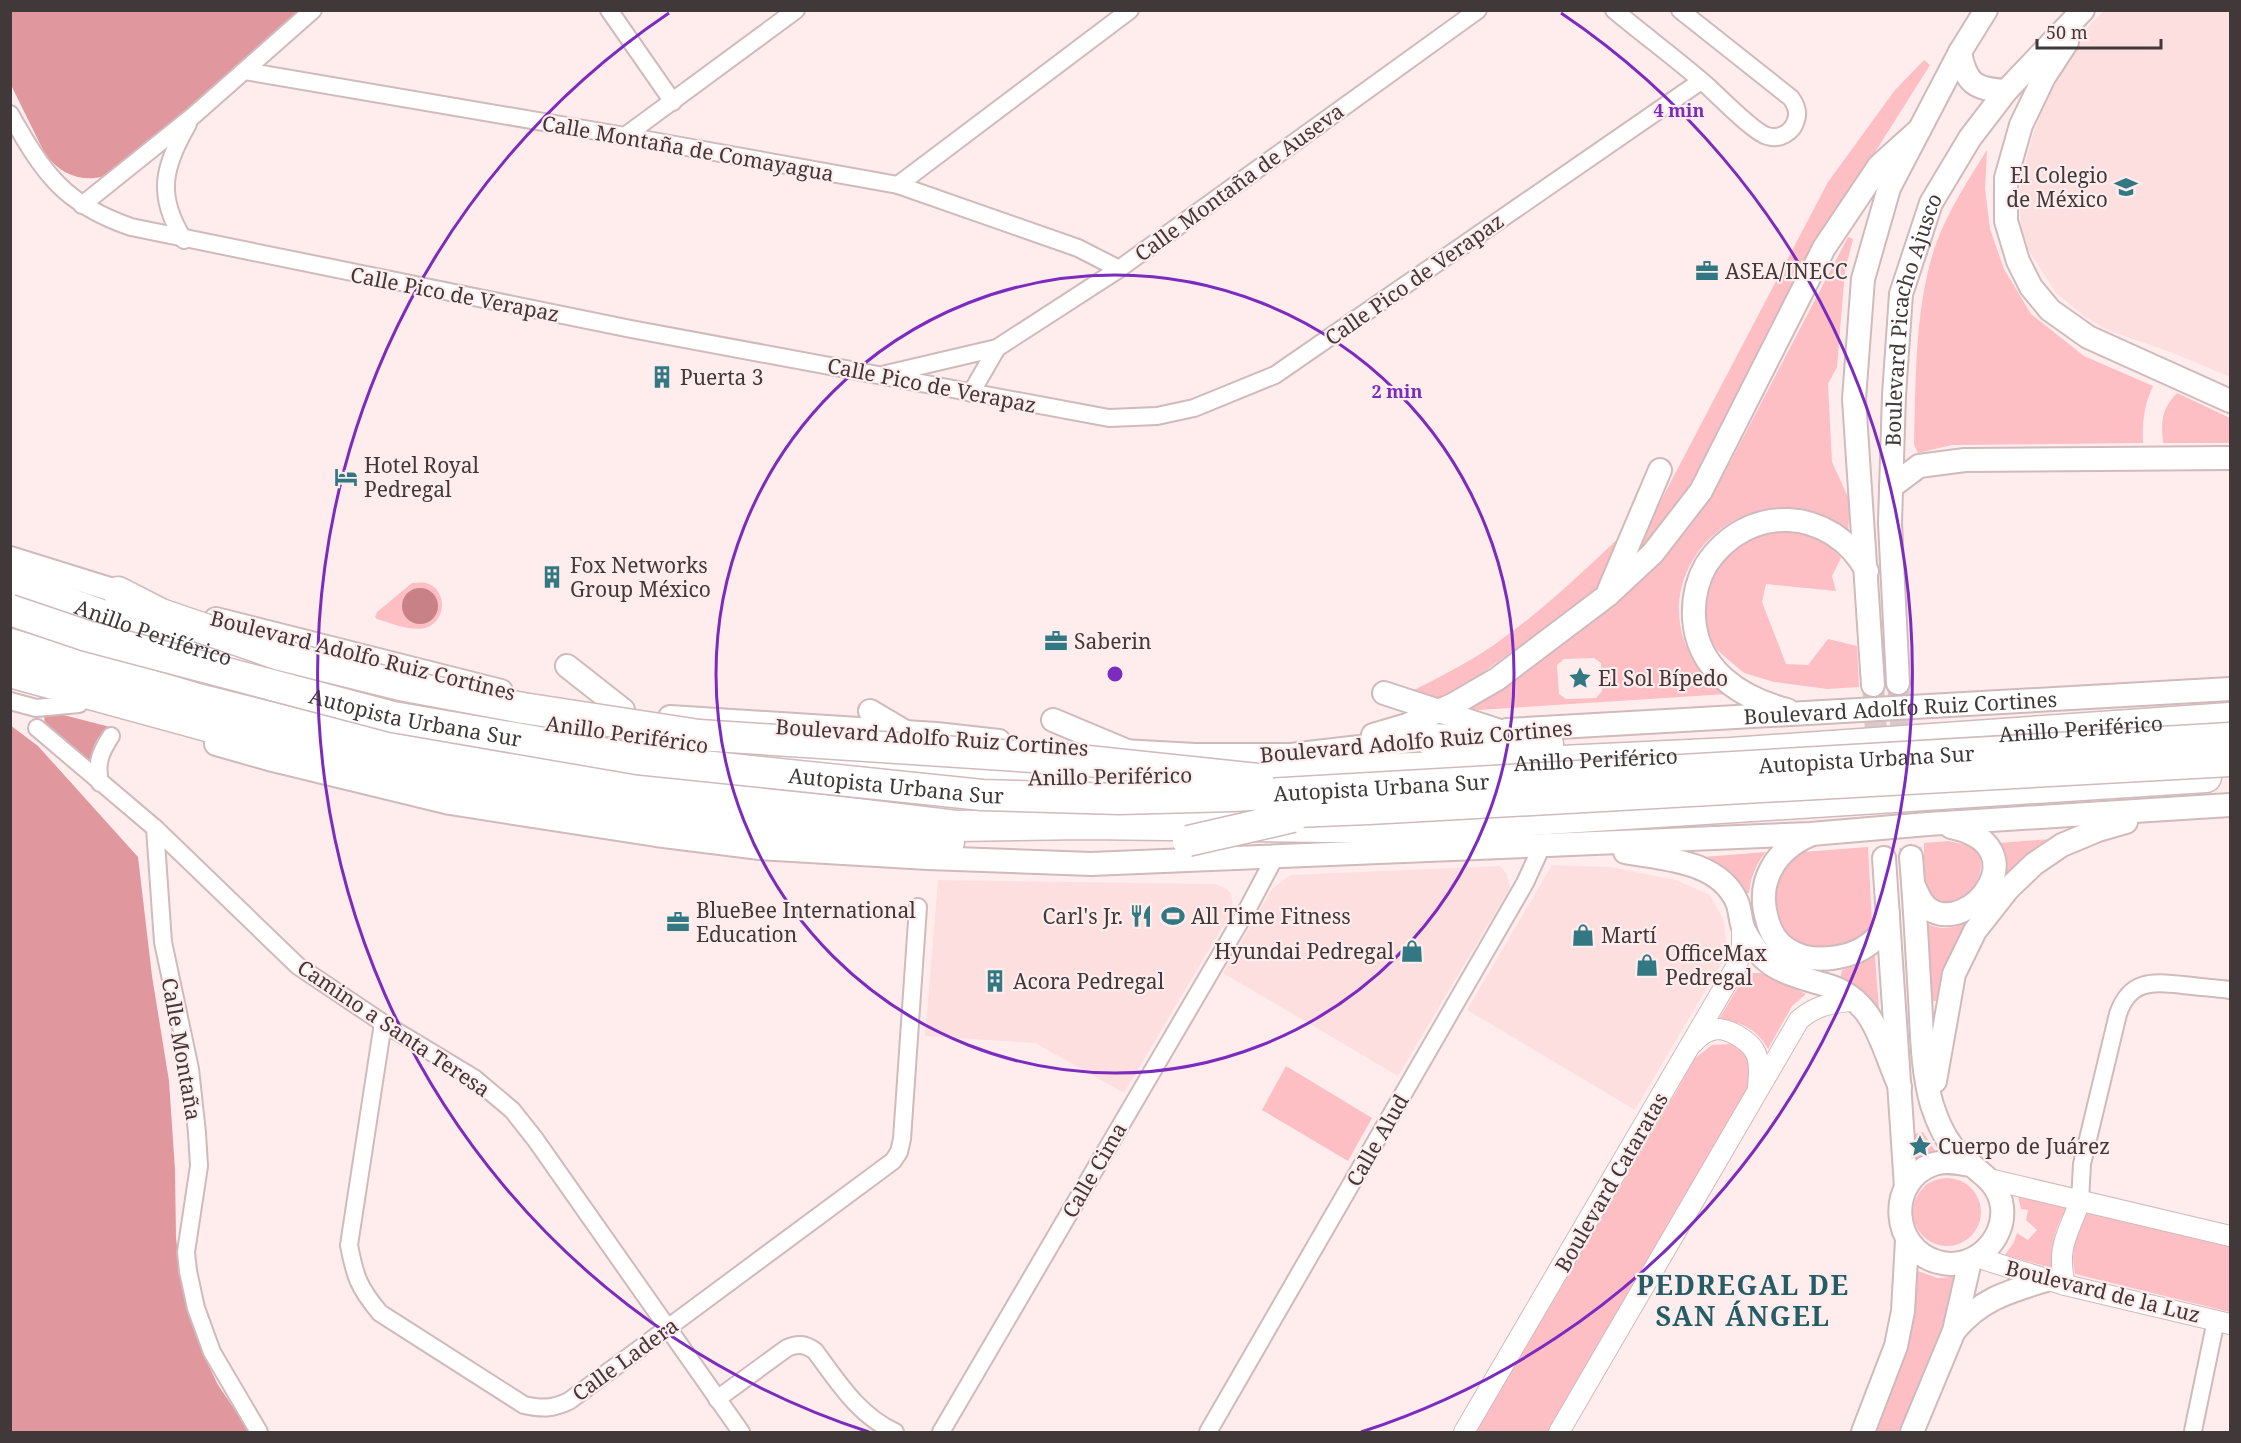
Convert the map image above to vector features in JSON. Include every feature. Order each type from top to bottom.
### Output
[{"type":"highway","name":"Anillo Periférico","points":[[10,582],[177,642],[257,666],[569,727],[846,764],[1067,780],[1416,768],[1731,753],[2230,718]]},
{"type":"highway","points":[[118,592],[161,614],[280,655],[400,685],[523,708],[699,735],[1078,760],[1342,788]]},
{"type":"highway","name":"Autopista Urbana Sur","points":[[10,609],[87,636],[393,717],[637,759],[982,795],[1119,799],[1233,796],[2230,738]]},
{"type":"highway","name":"Autopista Urbana Sur","points":[[10,631],[380,732],[614,772],[944,812],[1151,817],[1319,811],[2230,761]]},
{"type":"highway","points":[[257,666],[513,694]]},
{"type":"highway","points":[[11,675],[280,746],[513,796],[740,830],[904,842],[1086,844],[1188,841],[1319,811]]},
{"type":"highway","points":[[11,675],[194,698],[395,749],[676,792],[956,826],[1075,824],[1407,828],[2230,776]]},
{"type":"highway","points":[[1429,739],[1731,753]]},
{"type":"main road","name":"Boulevard Picacho Ajusco","points":[[1873,685],[1854,399],[1863,279],[1889,188],[1959,52],[1986,10]]},
{"type":"main road","name":"Boulevard Picacho Ajusco","points":[[1898,683],[1890,524],[1901,294],[1931,203],[1970,138],[2006,91],[2083,10]]},
{"type":"main road","points":[[2088,10],[2044,77],[2021,125],[2006,178],[2006,221],[2018,261],[2031,286],[2050,310],[2088,337],[2230,401]]},
{"type":"main road","points":[[1959,52],[1965,75],[1974,85],[2006,91]]},
{"type":"main road","points":[[1292,755],[1384,732],[1439,711],[1476,693],[1608,595],[1653,553],[1701,491],[1824,248],[1879,166],[1919,130]]},
{"type":"main road","points":[[1891,487],[1919,466],[1965,460],[2230,458]]},
{"type":"main road","points":[[1608,595],[1660,470]]},
{"type":"main road","points":[[1804,713],[1767,704],[1750,696],[1717,674],[1709,664],[1698,643],[1694,623],[1695,597],[1701,576],[1714,555],[1734,537],[1755,526],[1781,520],[1810,522],[1834,534],[1859,557],[1867,572]]},
{"type":"main road","name":"Boulevard Adolfo Ruiz Cortines","points":[[10,558],[118,592],[306,643],[513,694],[685,719],[906,732],[1049,748],[1195,755],[1292,755],[1500,731],[2230,689]]},
{"type":"main road","points":[[567,666],[623,710]]},
{"type":"main road","points":[[11,675],[79,704],[268,759],[450,803],[760,848],[1077,864],[1811,834],[1929,824],[2230,805]]},
{"type":"main road","points":[[1384,693],[1500,731]]},
{"type":"main road","points":[[870,711],[906,732]]},
{"type":"main road","points":[[1053,720],[1127,751]]},
{"type":"main road","points":[[1932,1104],[1938,1054],[1954,975],[1975,931],[2025,873],[2062,845],[2098,830],[2166,810]]},
{"type":"main road","points":[[1913,886],[1927,909],[1942,913],[1961,912],[1970,907],[1986,890],[1995,870],[1993,852],[1979,837],[1954,827],[1929,824]]},
{"type":"main road","points":[[1811,834],[1799,839],[1769,870],[1766,880],[1765,912],[1775,938],[1787,949],[1801,956],[1831,958],[1845,955],[1864,947],[1878,936],[1888,913]]},
{"type":"main road","points":[[1585,844],[1665,858],[1698,868],[1717,878],[1737,902],[1742,926],[1759,953],[1773,966],[1812,982],[1838,989],[1856,1000],[1876,1027],[1900,1087]]},
{"type":"main road","points":[[1911,856],[1923,1054],[1932,1104],[1949,1143],[1970,1165],[1989,1179],[1998,1191],[2002,1206],[2002,1221],[1997,1235],[1988,1248],[1973,1259],[1953,1264],[1940,1263],[1915,1250],[1907,1240],[1901,1227],[1899,1213],[1901,1199],[1906,1187],[1918,1173],[1934,1164],[1952,1162],[1970,1165]]},
{"type":"main road","points":[[1884,858],[1906,1187]]},
{"type":"main road","points":[[1863,1432],[1896,1346],[1903,1311],[1907,1240]]},
{"type":"main road","points":[[1912,1432],[1953,1331],[1973,1259]]},
{"type":"main road","points":[[1953,1331],[1967,1316],[1999,1296],[2055,1283]]},
{"type":"street","points":[[82,205],[193,116],[313,10]]},
{"type":"street","points":[[609,10],[673,102]]},
{"type":"street","points":[[625,136],[796,10]]},
{"type":"street","points":[[898,185],[1130,10]]},
{"type":"street","name":"Calle Montaña de Auseva","points":[[881,375],[997,348],[1119,269],[1478,10]]},
{"type":"street","points":[[1614,10],[1761,133],[1774,137],[1787,133],[1796,122],[1797,110],[1791,98],[1680,10]]},
{"type":"street","name":"Calle Montaña de Comayagua","points":[[245,71],[898,185],[1078,248],[1119,269]]},
{"type":"street","name":"Calle Pico de Verapaz","points":[[10,114],[39,165],[62,188],[82,205],[103,218],[122,224],[184,240],[632,329],[1109,418],[1157,416],[1194,408],[1275,375],[1701,81]]},
{"type":"street","points":[[184,240],[169,208],[165,176],[182,134],[193,116]]},
{"type":"street","name":"Calle Montaña de Auseva","points":[[971,393],[997,348]]},
{"type":"street","name":"Camino a Santa Teresa","points":[[37,728],[155,828],[298,966],[383,1023],[474,1078],[512,1110],[535,1139],[741,1432]]},
{"type":"street","points":[[100,783],[98,763],[100,752],[111,736]]},
{"type":"street","name":"Calle Montaña","points":[[155,828],[163,942],[190,1069],[197,1133],[199,1166],[186,1252],[188,1271],[196,1308],[207,1341],[259,1432]]},
{"type":"street","name":"Calle Alud","points":[[1208,1432],[1525,883],[1542,846]]},
{"type":"street","name":"Calle Cima","points":[[940,1432],[1248,908],[1275,857]]},
{"type":"street","name":"Calle Ladera","points":[[383,1023],[349,1245],[354,1270],[362,1292],[380,1313],[524,1405],[541,1409],[553,1408],[569,1401],[886,1167],[899,1152],[903,1139],[918,907]]},
{"type":"street","name":"Boulevard Cataratas","points":[[1464,1432],[1736,967],[1742,950],[1742,926]]},
{"type":"street","points":[[2055,1283],[2062,1274],[2061,1250],[2080,1201],[2082,1164],[2118,1014],[2125,998],[2139,987],[2155,983],[2230,990]]},
{"type":"street","points":[[1559,1432],[1799,1020],[1809,1011],[1823,1004],[1856,1000]]},
{"type":"street","points":[[1688,1050],[1699,1036],[1718,1029],[1737,1035],[1754,1048],[1759,1062],[1758,1090]]},
{"type":"street","points":[[1989,1179],[2230,1236]]},
{"type":"street","name":"Boulevard de la Luz","points":[[1973,1259],[2055,1283],[2223,1322]]},
{"type":"street","points":[[2193,1431],[2223,1322]]},
{"type":"street","points":[[717,1399],[786,1348],[797,1344],[808,1346],[815,1351],[852,1401],[885,1427],[896,1432]]},
{"type":"shaded area","points":[[11,11],[299,11],[121,168],[100,177],[80,178],[61,170],[45,154],[11,85]]},
{"type":"shaded area","name":"El Colegio de México","points":[[2104,11],[2230,11],[2230,377],[2173,353],[2107,330],[2085,317],[2056,293],[2026,246],[2019,199],[2022,175],[2033,134],[2054,77],[2089,26]]},
{"type":"shaded area","points":[[1924,60],[1930,65],[1826,230],[1690,488],[1624,571],[1828,182],[1895,90]]},
{"type":"shaded area","points":[[1987,150],[1985,189],[1990,229],[2004,269],[2031,314],[2084,356],[2153,386],[2144,414],[2143,443],[1952,445],[1918,453],[1914,445],[1916,364],[1926,282],[1941,231]]},
{"type":"shaded area","points":[[1848,237],[1853,239],[1845,271],[1837,367],[1828,384],[1832,462],[1850,501],[1848,535],[1817,516],[1786,509],[1757,512],[1730,523],[1708,541],[1691,564],[1681,591],[1680,620],[1688,650],[1695,663],[1727,694],[1463,711],[1622,595],[1666,556],[1694,521],[1723,476]],"holes":[[[1594,658],[1601,663],[1602,691],[1596,698],[1566,699],[1559,694],[1557,665],[1564,659]]]},
{"type":"shaded area","points":[[2177,393],[2230,418],[2230,443],[2163,443],[2163,416]]},
{"type":"shaded area","points":[[1786,528],[1817,538],[1841,558],[1832,576],[1836,591],[1766,584],[1762,602],[1786,664],[1808,665],[1828,639],[1857,646],[1859,687],[1827,689],[1774,682],[1744,673],[1717,650],[1707,634],[1703,616],[1709,575],[1740,539]]},
{"type":"shaded area","points":[[1628,529],[1604,586],[1482,673],[1428,704],[1406,694],[1470,660],[1506,636],[1554,598]]},
{"type":"shaded area","points":[[412,583],[426,583],[438,591],[442,604],[439,618],[434,623],[422,629],[416,629],[388,623],[375,617],[377,612]]},
{"type":"shaded area","points":[[420,588],[433,593],[438,606],[433,619],[420,624],[407,619],[402,606],[407,593]]},
{"type":"shaded area","points":[[52,712],[110,727],[95,743],[91,764],[45,724],[44,715]]},
{"type":"shaded area","points":[[10,725],[38,746],[138,857],[152,976],[169,1081],[175,1170],[176,1238],[182,1286],[206,1360],[218,1385],[250,1432],[11,1432]]},
{"type":"shaded area","points":[[2051,839],[2023,858],[2002,878],[2003,860],[1999,843]]},
{"type":"shaded area","points":[[1949,841],[1972,848],[1978,853],[1981,867],[1976,883],[1967,896],[1945,907],[1924,894],[1924,843]]},
{"type":"shaded area","points":[[1868,847],[1872,923],[1855,939],[1833,947],[1813,948],[1797,941],[1785,930],[1778,915],[1775,898],[1778,881],[1787,865],[1802,852]]},
{"type":"shaded area","points":[[1766,852],[1754,871],[1749,893],[1744,894],[1727,872],[1704,857]]},
{"type":"shaded area","points":[[1552,865],[1611,867],[1676,880],[1710,895],[1724,921],[1726,942],[1721,964],[1635,1110],[1467,1010]]},
{"type":"shaded area","points":[[1500,866],[1507,874],[1510,888],[1398,1076],[1223,973],[1272,889],[1290,875]]},
{"type":"shaded area","points":[[938,880],[1215,884],[1227,889],[1231,894],[1233,905],[1232,911],[1124,1093],[1035,1043],[925,1036]]},
{"type":"shaded area","points":[[1972,918],[1944,974],[1936,1001],[1929,1001],[1926,923],[1950,928]]},
{"type":"shaded area","points":[[1875,956],[1880,1024],[1840,980],[1842,970]]},
{"type":"shaded area","points":[[1752,973],[1761,973],[1806,994],[1792,1006],[1768,1049],[1759,1036],[1748,1028],[1735,1022],[1719,1019],[1744,977]]},
{"type":"shaded area","points":[[1731,1044],[1750,1060],[1751,1085],[1551,1432],[1476,1432],[1694,1059],[1712,1045]]},
{"type":"shaded area","points":[[1286,1066],[1372,1118],[1348,1161],[1262,1110]]},
{"type":"shaded area","points":[[1923,1132],[1938,1155],[1912,1167],[1910,1135]]},
{"type":"shaded area","points":[[1940,1178],[1954,1178],[1966,1183],[1976,1193],[1981,1212],[1976,1231],[1966,1241],[1954,1246],[1940,1246],[1928,1241],[1918,1231],[1913,1219],[1913,1205],[1918,1193],[1928,1183]]},
{"type":"shaded area","points":[[2017,1192],[2071,1204],[2061,1219],[2055,1235],[2053,1251],[2055,1269],[2005,1255],[2017,1233],[2028,1240],[2037,1230],[2026,1220],[2028,1210],[2021,1209]]},
{"type":"shaded area","points":[[2089,1210],[2230,1243],[2230,1312],[2075,1274],[2073,1257],[2075,1241],[2080,1225]]},
{"type":"shaded area","points":[[1915,1270],[1938,1278],[1962,1276],[1949,1319],[1902,1432],[1872,1432]]},
{"type":"tunnel","points":[[1898,683],[1911,857]]},
{"type":"tunnel","points":[[1873,685],[1884,858]]},
{"type":"place","name":"El Colegio de México","points":[[2126,187]]},
{"type":"place","name":"ASEA/INECC","points":[[1707,271]]},
{"type":"place","name":"Puerta 3","points":[[662,377]]},
{"type":"place","name":"Hotel Royal Pedregal","points":[[346,477]]},
{"type":"place","name":"Fox Networks Group México","points":[[552,577]]},
{"type":"place","name":"Saberin","points":[[1056,641]]},
{"type":"place","name":"El Sol Bípedo","points":[[1580,678]]},
{"type":"place","name":"Carl's Jr.","points":[[1141,916]]},
{"type":"place","name":"All Time Fitness","points":[[1173,916]]},
{"type":"place","name":"BlueBee International Education","points":[[678,922]]},
{"type":"place","name":"Martí","points":[[1583,935]]},
{"type":"place","name":"Hyundai Pedregal","points":[[1412,951]]},
{"type":"place","name":"OfficeMax Pedregal","points":[[1647,965]]},
{"type":"place","name":"Acora Pedregal","points":[[995,981]]},
{"type":"place","name":"Cuerpo de Juárez","points":[[1920,1146]]},
{"type":"district","name":"PEDREGAL DE SAN ÁNGEL","points":[[1743,1300]]}]
